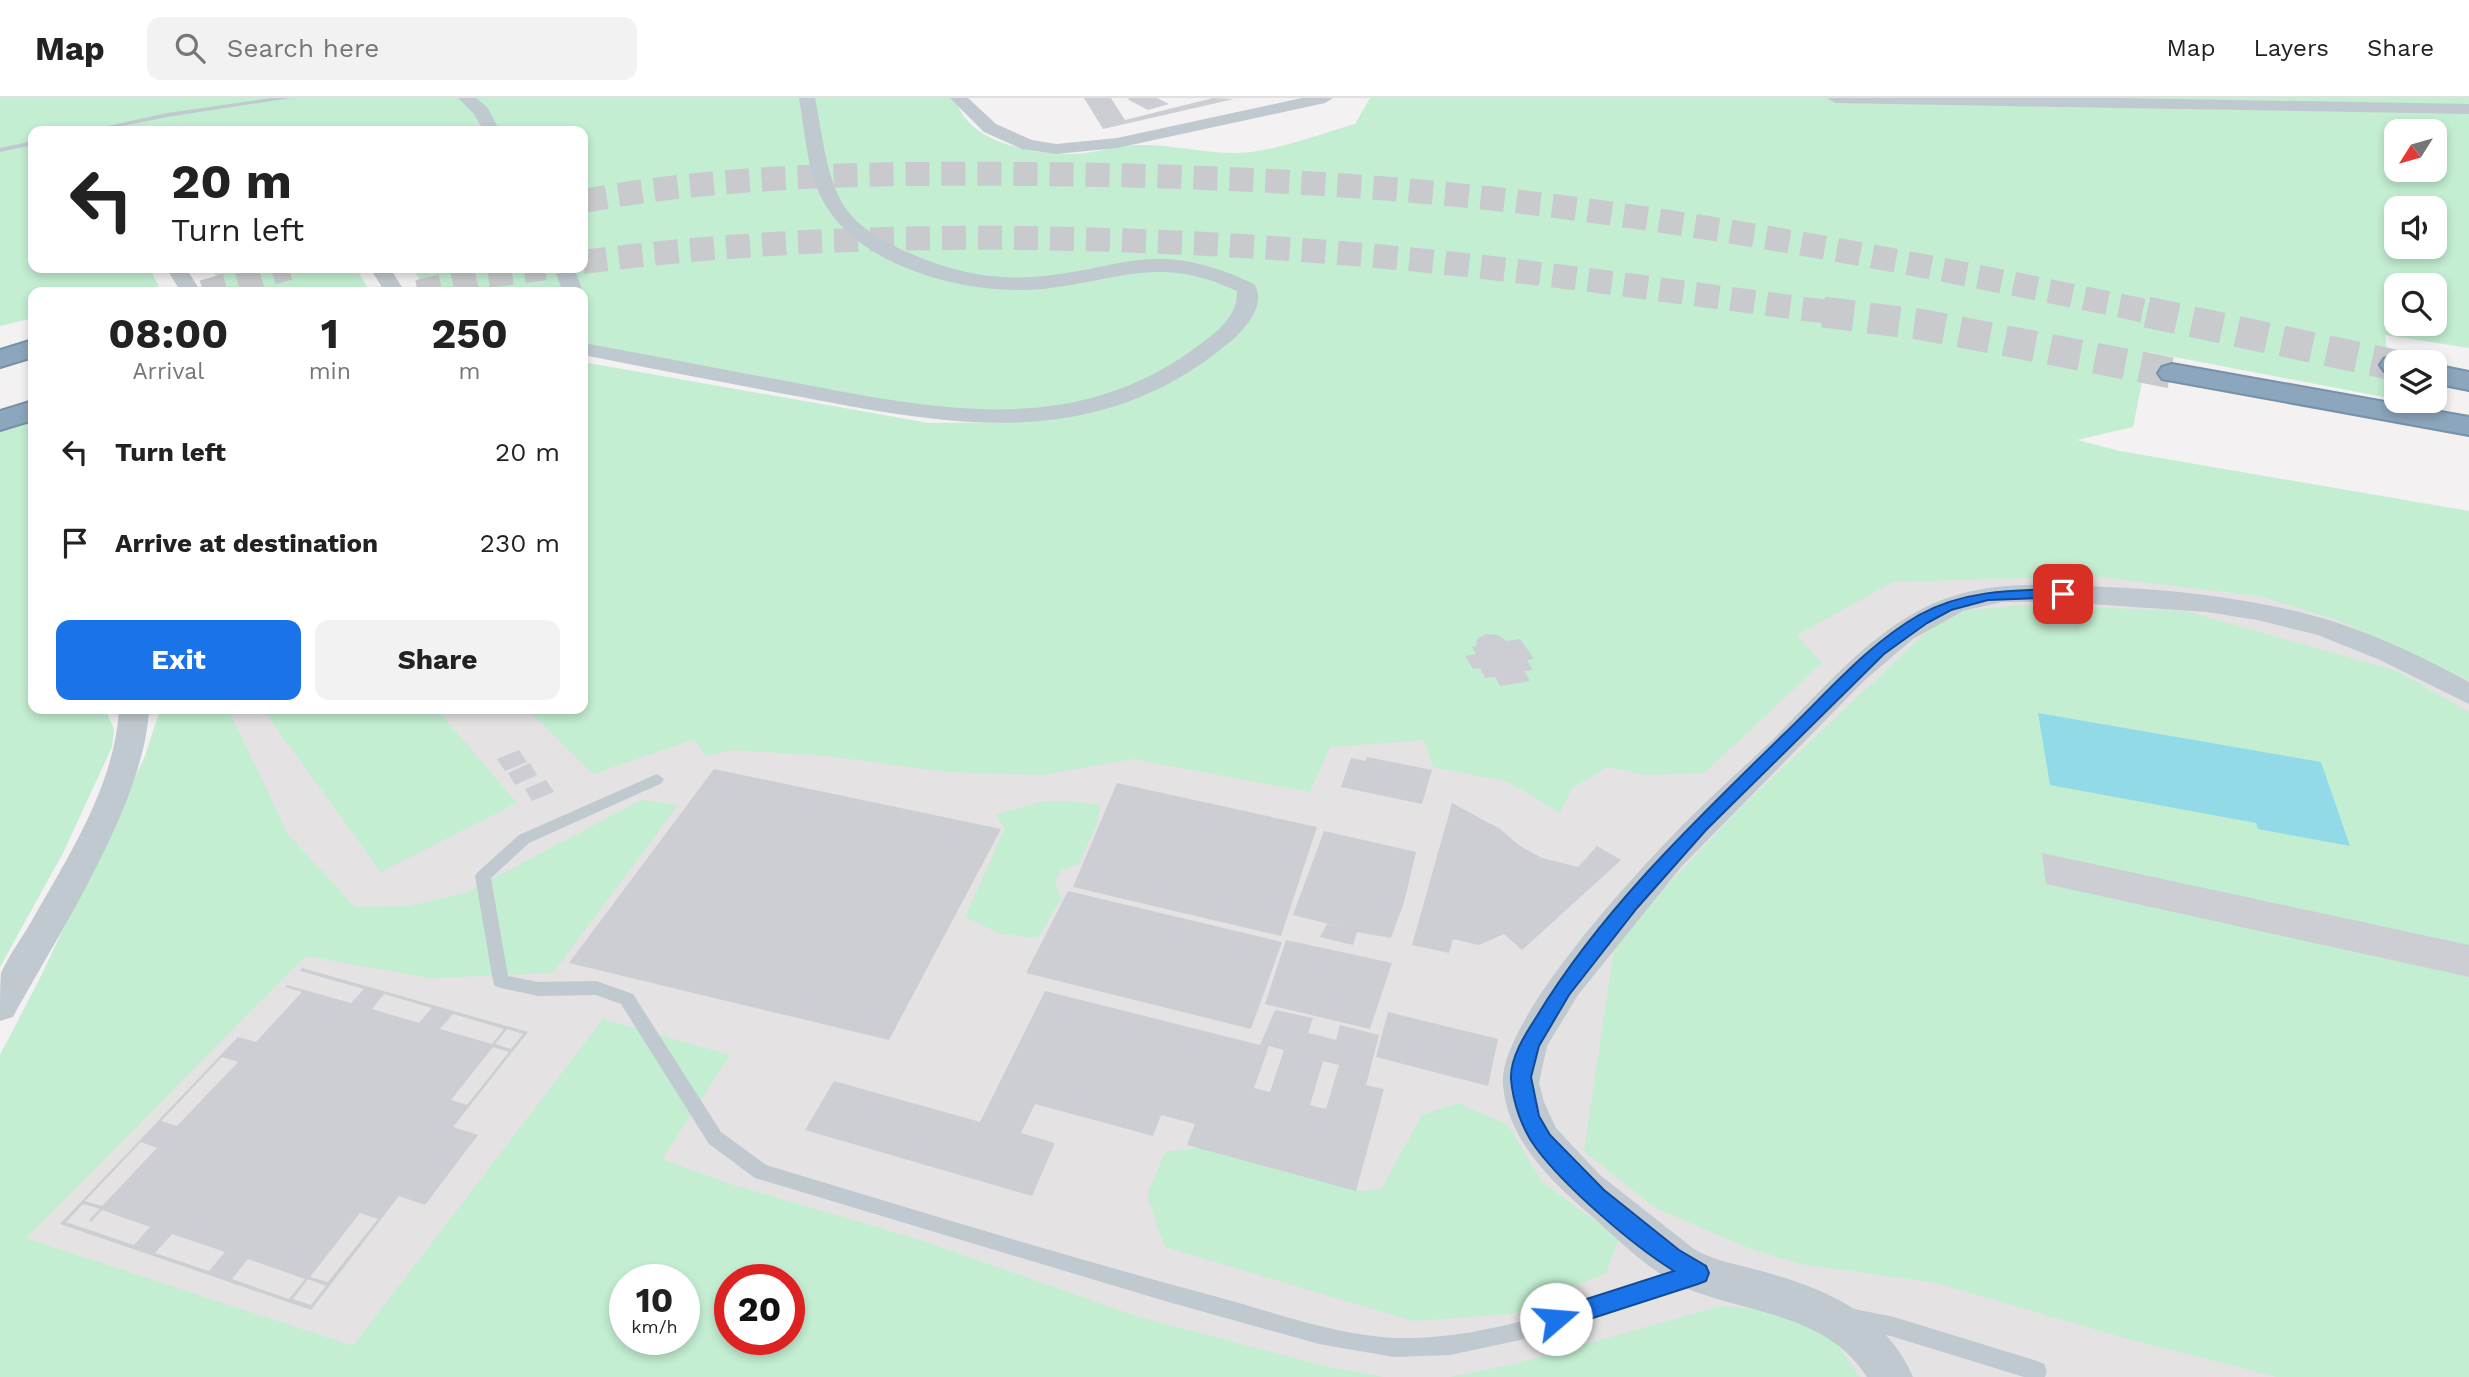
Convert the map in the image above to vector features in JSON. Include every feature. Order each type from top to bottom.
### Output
[{"type":"highway","points":[[0,343],[28,336]]},
{"type":"highway","points":[[0,359],[28,350]]},
{"type":"highway","points":[[2447,367],[2469,370]]},
{"type":"highway","points":[[2172,373],[2469,426]]},
{"type":"highway","points":[[2447,377],[2469,381]]},
{"type":"highway","points":[[2253,389],[2469,442]]},
{"type":"highway","points":[[0,412],[28,404]]},
{"type":"highway","points":[[0,421],[28,412]]},
{"type":"street","points":[[466,98],[481,111],[489,126]]},
{"type":"street","points":[[588,350],[908,411],[957,417],[1034,417],[1107,404],[1166,378],[1228,333],[1247,310],[1247,288],[1226,276],[1195,266],[1159,263],[1133,265],[1059,280],[992,285],[959,279],[877,245],[845,222],[829,200],[823,184],[807,98]]},
{"type":"street","points":[[958,98],[989,128],[1028,145],[1056,149],[1117,143],[1313,99]]},
{"type":"street","points":[[1835,98],[2469,109]]},
{"type":"street","points":[[1891,1377],[1867,1345],[1847,1327],[1818,1310],[1784,1296],[1698,1273],[1671,1257],[1596,1196],[1543,1142],[1529,1118],[1521,1077],[1530,1045],[1562,990],[1630,903],[1700,826],[1886,645],[1946,607],[1988,596],[2041,592],[2142,597],[2245,609],[2309,623],[2389,653],[2469,694]]},
{"type":"street","points":[[0,1007],[88,846],[131,744],[136,725],[135,714]]},
{"type":"lane","points":[[113,126],[167,115],[287,98]]},
{"type":"lane","points":[[0,150],[28,144]]},
{"type":"lane","points":[[657,779],[524,839],[483,876],[501,981],[538,989],[596,988],[627,999],[715,1138],[761,1172],[1156,1290],[1376,1345],[1412,1348],[1497,1337],[1698,1273]]},
{"type":"lane","points":[[1818,1310],[1894,1327],[2037,1371]]},
{"type":"shaded area","points":[[1456,505],[2469,609],[2469,1377],[0,1377],[0,1065],[150,754],[163,714],[588,714],[588,708]]},
{"type":"green space","points":[[0,98],[956,98],[961,113],[971,125],[984,134],[1017,147],[1066,154],[1140,145],[1229,153],[1269,149],[1355,124],[1370,98],[2469,98],[2469,348],[2391,336],[2447,336],[2447,273],[2384,273],[2384,336],[2387,350],[2384,350],[2384,397],[2148,352],[2133,427],[2077,440],[2120,451],[2469,511],[2469,680],[2340,621],[2259,596],[2090,576],[1893,582],[1797,635],[1822,663],[1704,773],[1647,775],[1608,767],[1572,788],[1560,813],[1508,782],[1433,767],[1424,740],[1330,747],[1310,792],[1133,759],[1042,775],[948,772],[827,756],[733,750],[705,756],[695,739],[593,774],[532,714],[588,714],[588,363],[929,423],[1014,422],[588,347],[588,287],[424,287],[416,273],[588,273],[588,126],[28,126],[28,273],[152,273],[159,286],[28,287],[28,319],[0,326]]},
{"type":"green space","points":[[214,273],[359,273],[367,287],[223,287]]},
{"type":"green space","points":[[28,424],[28,714],[107,714],[114,729],[112,747],[63,853],[0,967],[0,432]]},
{"type":"green space","points":[[2024,605],[2185,611],[2397,671],[2469,712],[2469,1377],[2277,1377],[2135,1341],[1936,1283],[1800,1264],[1743,1246],[1654,1207],[1584,1151],[1615,942],[1735,813],[1926,632],[1961,611]]},
{"type":"green space","points":[[159,714],[230,714],[288,834],[355,907],[408,906],[466,893],[641,800],[678,805],[553,973],[429,978],[306,956],[26,1238],[353,1346],[603,1019],[730,1055],[662,1159],[727,1183],[920,1240],[1136,1316],[1328,1367],[1384,1377],[0,1377],[0,1055],[40,978],[145,756]]},
{"type":"green space","points":[[266,714],[441,714],[517,803],[381,872]]},
{"type":"green space","points":[[1069,801],[1100,805],[1098,821],[1079,864],[1060,871],[1055,882],[1061,899],[1038,938],[1001,934],[965,917],[1005,828],[995,815],[1040,802]]},
{"type":"green space","points":[[1458,1103],[1508,1125],[1542,1182],[1619,1238],[1606,1273],[1511,1314],[1413,1321],[1165,1247],[1147,1196],[1165,1152],[1205,1147],[1361,1191],[1381,1189],[1422,1115]]},
{"type":"green space","points":[[1721,1306],[1784,1312],[1834,1340],[1860,1377],[1450,1377],[1515,1364]]},
{"type":"water","points":[[2038,713],[2321,762],[2350,846],[2258,829],[2256,823],[2050,785]]},
{"type":"building","points":[[1084,98],[1111,98],[1125,120],[1213,98],[1234,99],[1103,129]]},
{"type":"building","points":[[1157,98],[1169,104],[1148,110],[1127,99]]},
{"type":"building","points":[[1486,634],[1498,635],[1506,641],[1520,639],[1534,659],[1527,660],[1533,670],[1524,671],[1530,681],[1500,686],[1495,677],[1485,678],[1480,668],[1473,669],[1465,656],[1476,654],[1472,647],[1476,646],[1477,639]]},
{"type":"building","points":[[519,750],[527,762],[505,771],[497,759]]},
{"type":"building","points":[[1367,757],[1432,770],[1422,804],[1341,787],[1351,758],[1365,761]]},
{"type":"building","points":[[530,763],[537,775],[515,785],[508,773]]},
{"type":"building","points":[[714,769],[1001,829],[889,1040],[569,963]]},
{"type":"building","points":[[546,780],[554,792],[532,801],[525,789]]},
{"type":"building","points":[[1117,783],[1317,827],[1281,936],[1073,887]]},
{"type":"building","points":[[1452,803],[1500,829],[1520,846],[1542,858],[1578,867],[1597,846],[1621,860],[1522,950],[1504,934],[1479,945],[1453,939],[1449,953],[1412,945]]},
{"type":"building","points":[[1324,831],[1416,852],[1404,902],[1391,938],[1357,932],[1353,945],[1320,937],[1327,924],[1345,928],[1293,915]]},
{"type":"building","points":[[2042,853],[2469,945],[2469,977],[2046,884]]},
{"type":"building","points":[[1068,891],[1282,942],[1251,1029],[1026,973]]},
{"type":"building","points":[[1286,940],[1392,963],[1370,1029],[1265,1004]]},
{"type":"building","points":[[302,968],[528,1032],[453,1127],[478,1135],[425,1205],[399,1196],[311,1310],[60,1224],[238,1037],[256,1042],[302,992],[285,987],[287,985],[351,1003],[364,989],[300,971]],"holes":[[[384,994],[432,1008],[419,1023],[372,1009]],[[453,1014],[504,1029],[492,1044],[440,1029]],[[507,1029],[523,1034],[511,1049],[495,1044]],[[493,1047],[509,1052],[467,1105],[451,1100]],[[222,1057],[238,1062],[177,1126],[161,1121]],[[141,1142],[157,1148],[102,1206],[85,1201]],[[83,1204],[100,1209],[89,1220],[91,1222],[102,1210],[150,1227],[134,1245],[66,1222]],[[360,1213],[378,1219],[328,1282],[310,1277]],[[172,1234],[225,1252],[209,1271],[155,1253]],[[248,1259],[305,1279],[289,1299],[232,1279]],[[308,1279],[326,1286],[311,1305],[293,1299]]]},
{"type":"building","points":[[1045,991],[1260,1045],[1275,1010],[1313,1018],[1308,1033],[1336,1040],[1340,1025],[1379,1035],[1366,1085],[1384,1089],[1356,1191],[1187,1145],[1195,1124],[1161,1115],[1153,1136],[1035,1104],[1021,1133],[1055,1143],[1032,1196],[805,1130],[834,1081],[980,1122]],"holes":[[[1269,1046],[1284,1050],[1270,1092],[1254,1088]],[[1323,1061],[1339,1065],[1326,1109],[1310,1105]]]},
{"type":"building","points":[[1388,1012],[1498,1039],[1488,1086],[1376,1057]]},
{"type":"tunnel","points":[[588,200],[693,185],[860,175],[1086,175],[1321,184],[1496,199],[1662,221],[1909,263],[2155,313]]},
{"type":"tunnel","points":[[588,261],[768,244],[861,240],[1049,238],[1143,241],[1328,252],[1455,264],[1836,313]]},
{"type":"tunnel","points":[[221,287],[271,273]]},
{"type":"tunnel","points":[[439,287],[510,273]]},
{"type":"tunnel","points":[[1823,312],[1924,325],[2172,373]]},
{"type":"tunnel","points":[[2147,312],[2384,363]]},
{"type":"route","points":[[1556,1319],[1698,1273],[1671,1257],[1596,1196],[1543,1142],[1529,1118],[1521,1077],[1530,1045],[1562,990],[1630,903],[1700,826],[1879,651],[1922,620],[1946,607],[1988,596],[2041,592],[2063,594]]}]
